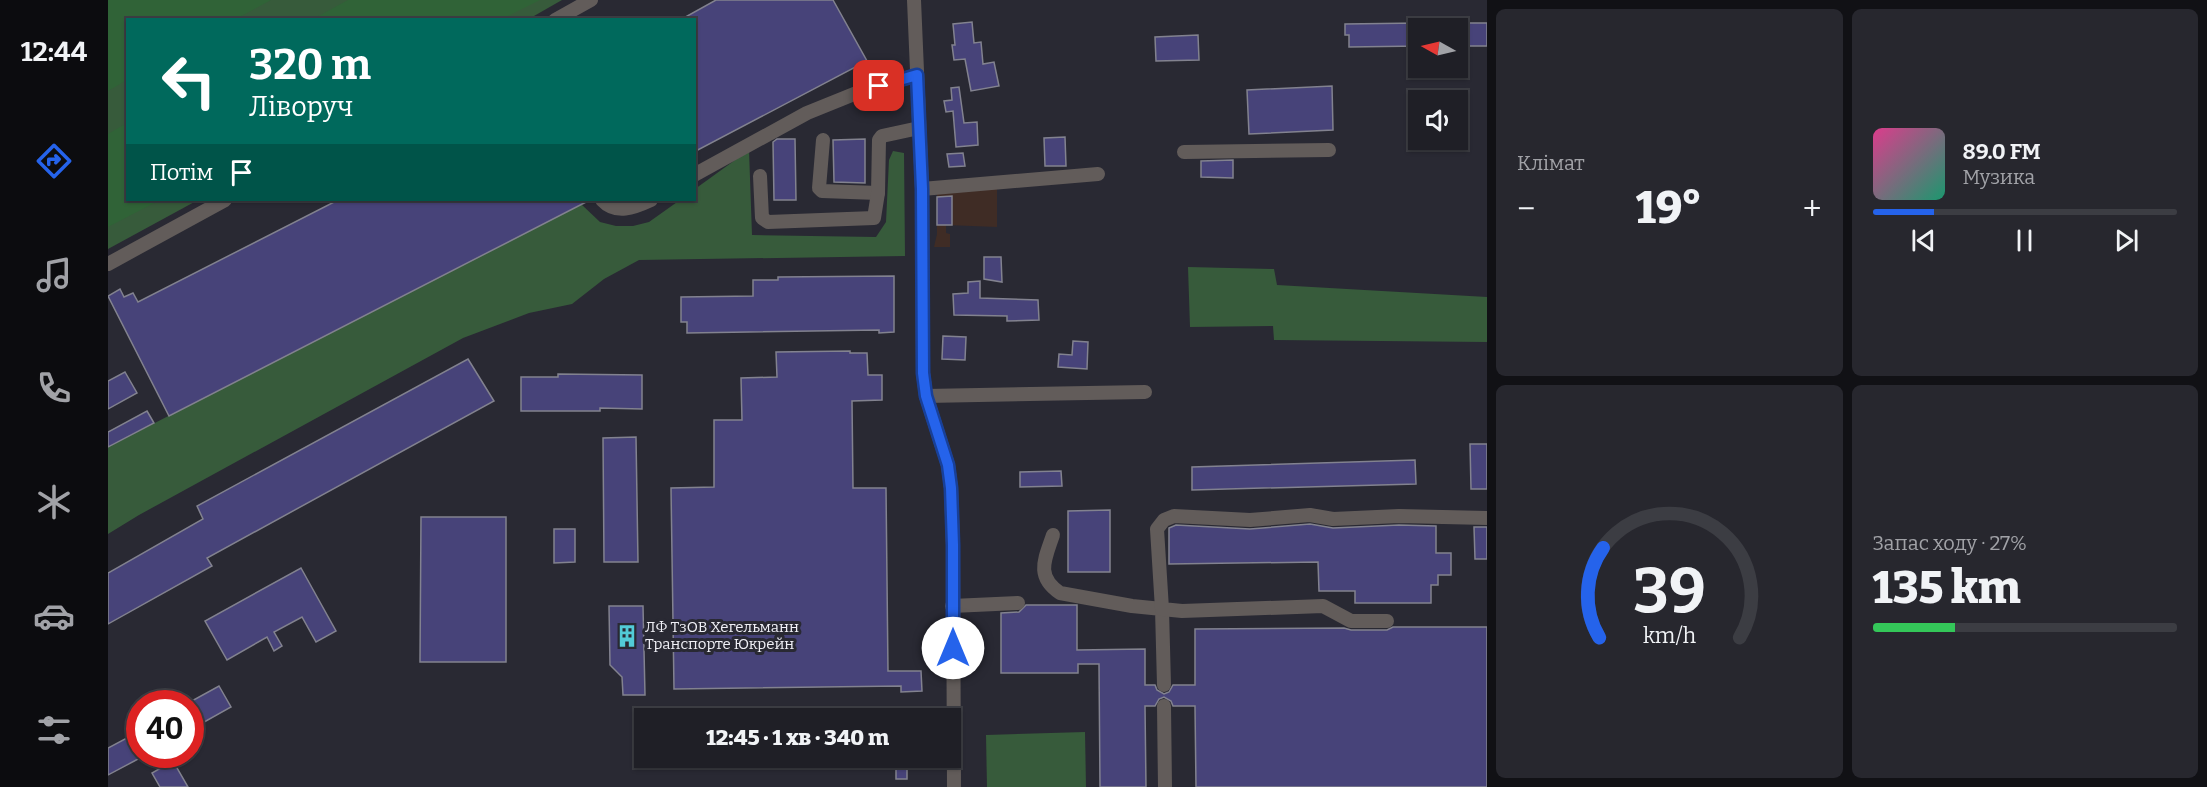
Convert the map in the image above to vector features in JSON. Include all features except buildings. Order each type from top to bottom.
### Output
[{"type":"street","points":[[559,18],[591,0]]},
{"type":"street","points":[[914,0],[922,189],[923,364],[926,396],[948,465],[951,488],[954,787]]},
{"type":"street","points":[[696,174],[807,113],[859,92],[917,75]]},
{"type":"street","points":[[760,176],[762,218],[768,222],[874,218],[878,192],[879,140],[882,136],[919,128]]},
{"type":"street","points":[[823,141],[819,188],[822,191],[878,192]]},
{"type":"street","points":[[1184,152],[1329,150]]},
{"type":"street","points":[[922,189],[1098,174]]},
{"type":"street","points":[[108,264],[223,201]]},
{"type":"street","points":[[603,201],[612,208],[628,209],[648,201]]},
{"type":"street","points":[[926,396],[1144,392]]},
{"type":"street","points":[[1164,685],[1157,529],[1169,517],[1250,520],[1310,515],[1333,519],[1411,516],[1487,518]]},
{"type":"street","points":[[1053,535],[1046,556],[1044,574],[1052,587],[1060,593],[1132,606],[1182,611],[1323,606],[1351,621],[1387,621]]},
{"type":"street","points":[[952,606],[1018,603]]},
{"type":"street","points":[[1164,706],[1165,787]]},
{"type":"shaded area","points":[[997,189],[997,227],[946,225],[946,233],[950,234],[950,247],[934,247],[937,234],[937,194]]},
{"type":"green space","points":[[108,0],[562,0],[530,18],[126,18],[126,201],[196,201],[108,249]]},
{"type":"green space","points":[[108,0],[271,0],[238,18],[126,18],[126,81],[108,91]]},
{"type":"green space","points":[[348,0],[540,0],[504,18],[315,18]]},
{"type":"green space","points":[[126,124],[126,201],[158,201],[108,227],[108,134]]},
{"type":"green space","points":[[749,150],[752,235],[876,237],[886,222],[889,160],[893,151],[904,153],[905,256],[639,260],[604,279],[572,304],[529,313],[463,338],[108,534],[108,447],[581,204],[600,222],[616,226],[633,226],[649,222],[679,201],[696,201],[696,188]]},
{"type":"green space","points":[[1188,267],[1274,269],[1277,285],[1487,297],[1487,342],[1274,340],[1273,326],[1190,327]]},
{"type":"green space","points":[[1085,732],[1086,787],[987,787],[986,735]]},
{"type":"place","name":"ЛФ ТзОВ Хегельманн Транспорте Юкрейн","points":[[627,636]]},
{"type":"route","points":[[879,86],[917,75],[922,189],[923,373],[926,396],[948,465],[951,488],[953,648]]}]
